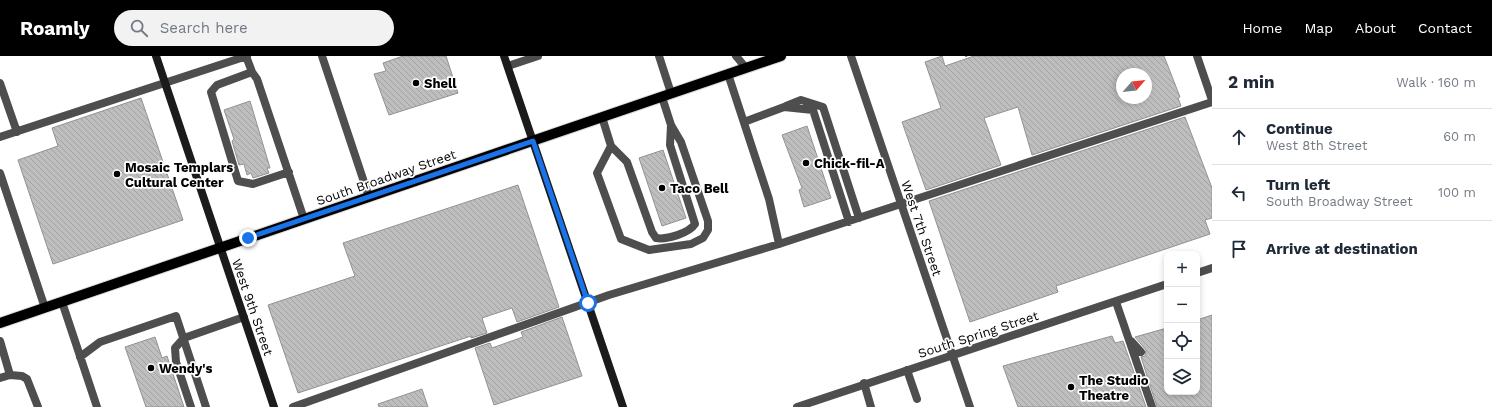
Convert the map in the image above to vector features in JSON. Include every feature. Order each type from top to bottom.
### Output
[{"type":"main road","name":"West 9th Street","points":[[156,56],[274,407]]},
{"type":"main road","points":[[504,56],[623,407]]},
{"type":"main road","name":"South Broadway Street","points":[[0,323],[746,68],[759,60],[781,56]]},
{"type":"street","points":[[0,137],[165,84],[246,56],[252,72],[257,79],[304,219]]},
{"type":"street","points":[[322,56],[369,197]]},
{"type":"street","points":[[508,66],[538,56]]},
{"type":"street","points":[[602,117],[611,146],[627,162],[652,232],[656,238],[669,238],[692,229],[695,224],[670,145],[671,125],[659,56]]},
{"type":"street","points":[[736,56],[746,68]]},
{"type":"street","name":"West 7th Street","points":[[851,56],[970,407]]},
{"type":"street","points":[[293,407],[608,295],[849,222],[902,203],[1212,101],[1197,56]]},
{"type":"street","points":[[252,72],[217,85],[211,92],[238,181],[252,184],[289,172]]},
{"type":"street","points":[[728,74],[769,199],[779,244]]},
{"type":"street","points":[[1,87],[17,132]]},
{"type":"street","points":[[744,122],[802,100],[822,107],[859,218]]},
{"type":"street","points":[[784,108],[813,110],[849,222]]},
{"type":"street","points":[[611,146],[597,173],[621,239],[649,250],[691,244],[703,238],[708,230],[708,221],[681,142],[671,125]]},
{"type":"street","points":[[0,173],[45,308]]},
{"type":"street","points":[[1200,272],[1212,268]]},
{"type":"street","name":"South Spring Street","points":[[797,407],[864,383],[1116,302],[1164,285]]},
{"type":"street","points":[[62,302],[97,407]]},
{"type":"street","points":[[1116,302],[1152,407]]},
{"type":"street","points":[[80,357],[100,342],[176,316],[206,407]]},
{"type":"street","points":[[191,407],[175,348],[184,338],[244,317]]},
{"type":"street","points":[[1129,339],[1141,352]]},
{"type":"street","points":[[0,341],[10,375]]},
{"type":"street","points":[[907,370],[916,399]]},
{"type":"street","points":[[0,378],[10,375],[22,376],[27,379],[38,407]]},
{"type":"street","points":[[864,383],[871,407]]},
{"type":"building","name":"Shell","points":[[403,56],[446,56],[458,93],[389,115],[374,74],[386,71],[383,63]]},
{"type":"building","points":[[942,56],[945,66],[974,56],[1164,56],[1180,97],[1178,98],[1181,106],[1032,155],[1018,107],[984,118],[1001,165],[926,190],[902,122],[941,108],[925,62]]},
{"type":"building","name":"Mosaic Templars Cultural Center","points":[[141,98],[183,220],[53,264],[18,160],[58,146],[52,128]]},
{"type":"building","points":[[250,101],[270,168],[267,168],[269,173],[253,178],[251,173],[247,175],[244,164],[239,165],[232,141],[234,139],[224,110]]},
{"type":"building","points":[[1185,117],[1212,188],[1212,218],[1205,220],[1210,234],[1056,286],[1058,292],[970,322],[929,201]]},
{"type":"building","name":"Chick-fil-A","points":[[807,126],[831,198],[804,207],[799,190],[802,188],[782,135]]},
{"type":"building","name":"Taco Bell","points":[[663,150],[686,218],[662,226],[639,158]]},
{"type":"building","points":[[518,185],[559,307],[517,322],[512,308],[482,318],[487,333],[471,338],[471,336],[298,393],[268,305],[355,276],[343,243]]},
{"type":"building","points":[[1212,315],[1212,407],[1157,407],[1141,357],[1145,356],[1146,350],[1135,337],[1164,329],[1164,395],[1200,395],[1200,319]]},
{"type":"building","points":[[562,317],[582,376],[494,405],[475,348],[490,343],[492,348],[523,337],[521,332]]},
{"type":"building","name":"The Studio Theatre","points":[[1112,336],[1115,343],[1123,341],[1146,407],[1018,407],[1003,366]]},
{"type":"building","name":"Wendy's","points":[[155,337],[162,358],[167,356],[184,407],[146,407],[125,347]]},
{"type":"building","points":[[422,389],[428,407],[379,407],[378,404]]},
{"type":"place","name":"Shell","points":[[416,83]]},
{"type":"place","name":"Chick-fil-A","points":[[806,163]]},
{"type":"place","name":"Mosaic Templars Cultural Center","points":[[117,174]]},
{"type":"place","name":"Taco Bell","points":[[662,188]]},
{"type":"place","name":"Wendy's","points":[[151,368]]},
{"type":"place","name":"The Studio Theatre","points":[[1071,387]]},
{"type":"route","points":[[248,238],[533,141],[588,303]]}]
